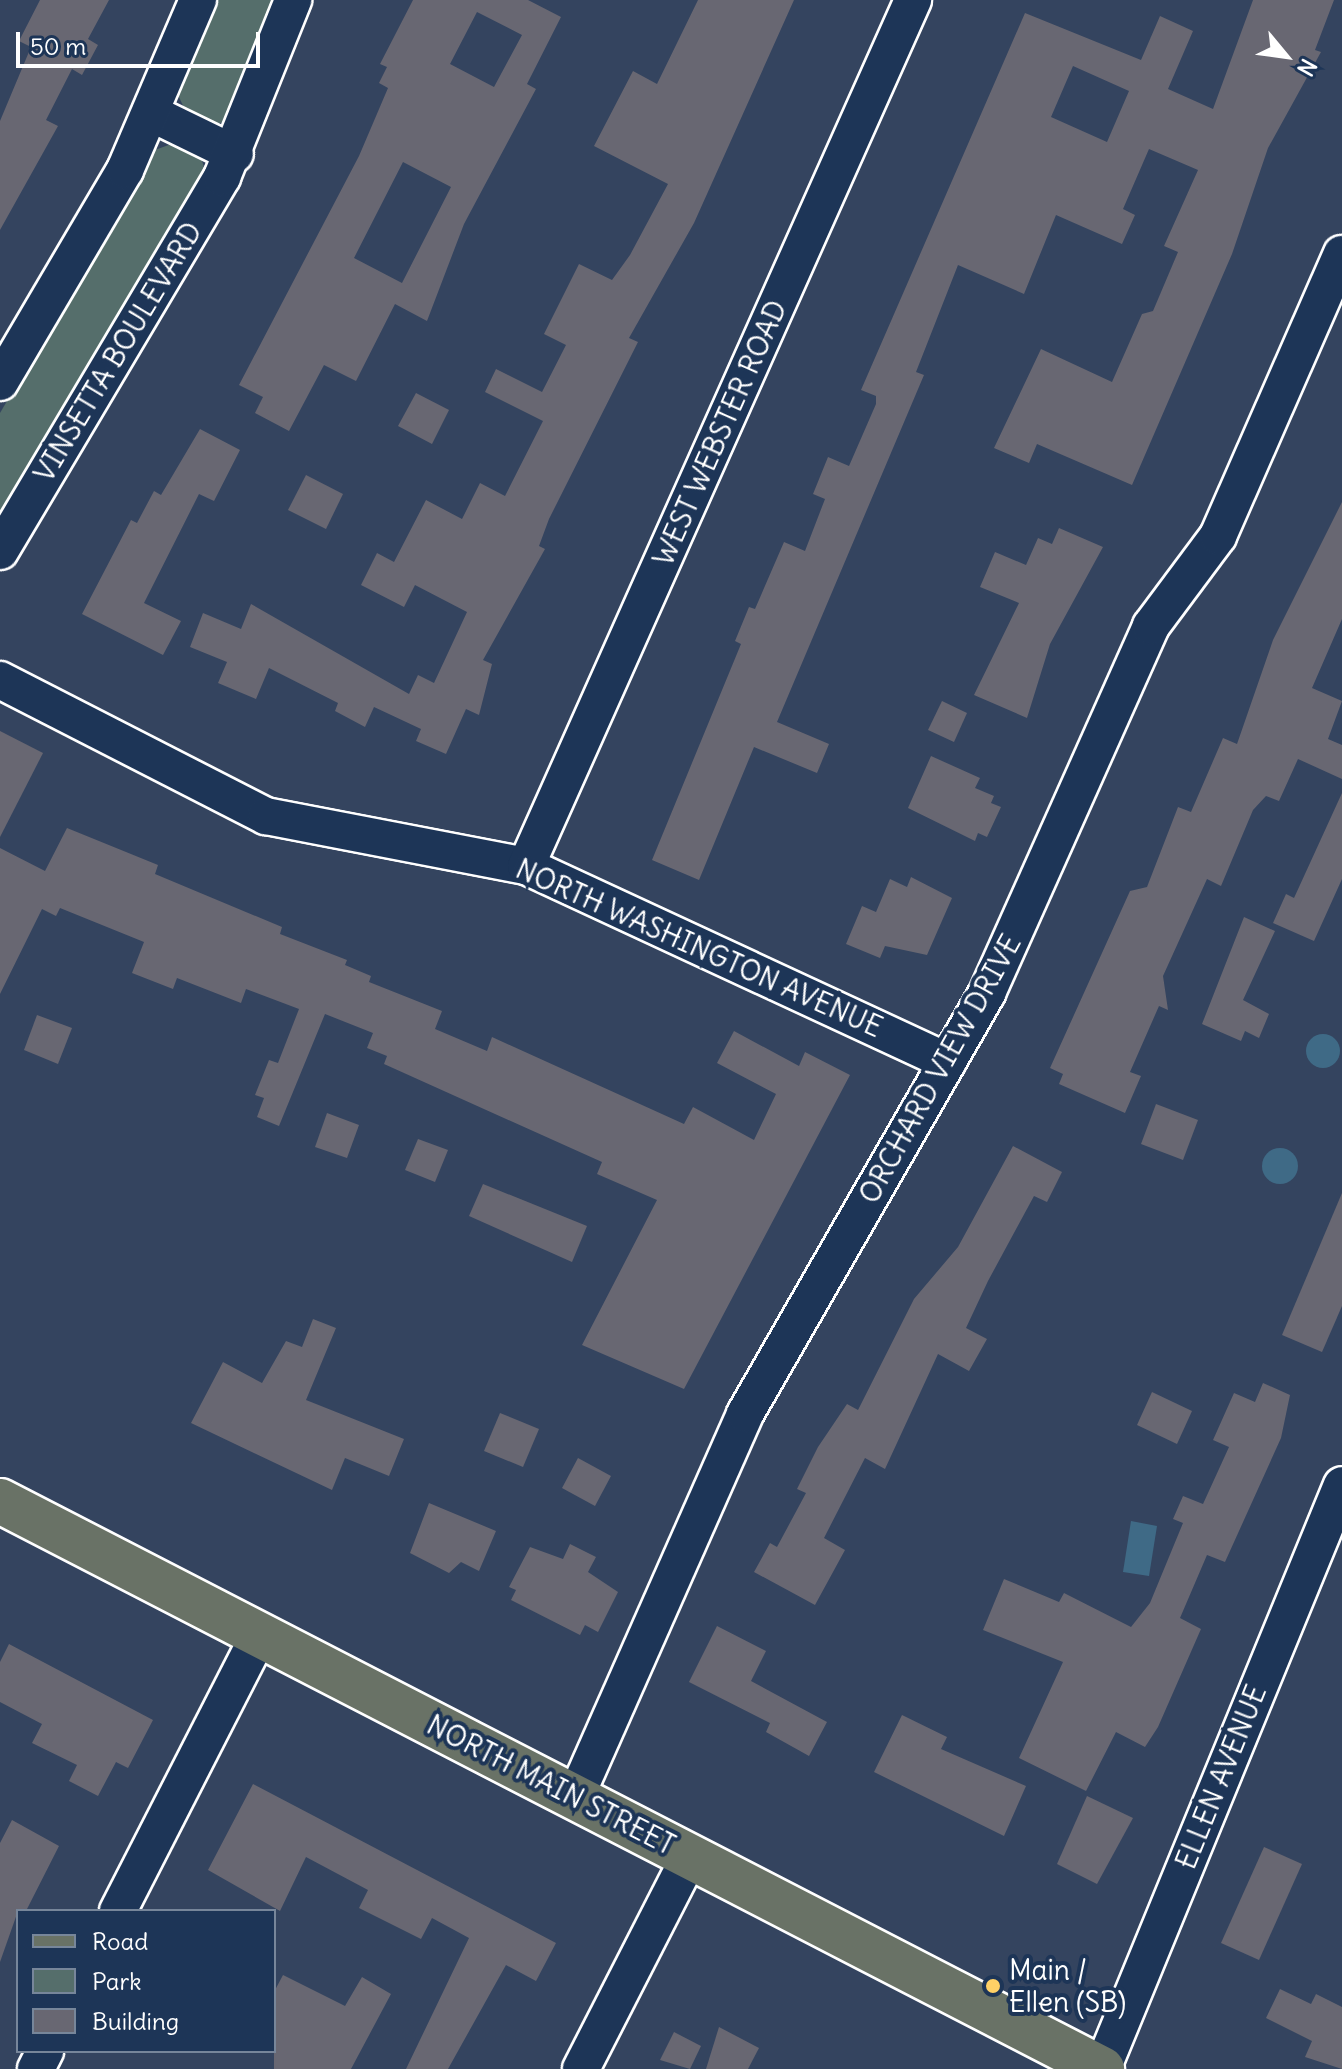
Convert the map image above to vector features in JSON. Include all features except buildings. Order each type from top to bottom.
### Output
[{"type":"main road","name":"NORTH MAIN STREET","points":[[0,1501],[1102,2069]]},
{"type":"street","points":[[0,382],[153,114],[198,0]]},
{"type":"street","name":"VINSETTA BOULEVARD","points":[[0,551],[235,154],[293,0]]},
{"type":"street","name":"WEST WEBSTER ROAD","points":[[526,866],[913,0]]},
{"type":"street","points":[[153,114],[235,154]]},
{"type":"street","name":"ORCHARD VIEW DRIVE","points":[[575,1798],[745,1414],[1000,967],[1151,626],[1232,508],[1342,254]]},
{"type":"street","name":"NORTH WASHINGTON AVENUE","points":[[0,680],[266,816],[526,866],[948,1062]]},
{"type":"street","name":"ELLEN AVENUE","points":[[1102,2069],[1342,1485]]},
{"type":"street","points":[[119,1909],[260,1634]]},
{"type":"street","points":[[581,2069],[690,1856]]},
{"type":"green space","points":[[214,0],[278,0],[228,121],[216,124],[186,112],[178,95]]},
{"type":"green space","points":[[174,143],[200,154],[206,174],[0,522],[0,413],[155,150]]},
{"type":"water","points":[[1323,1034],[1335,1039],[1340,1051],[1335,1063],[1323,1068],[1311,1063],[1306,1051],[1311,1039]]},
{"type":"water","points":[[1280,1148],[1292,1154],[1298,1166],[1292,1178],[1280,1184],[1268,1178],[1262,1166],[1268,1154]]},
{"type":"water","points":[[1131,1521],[1157,1526],[1149,1576],[1123,1572]]},
{"type":"place","name":"Main / Ellen (SB)","points":[[993,1986]]}]
